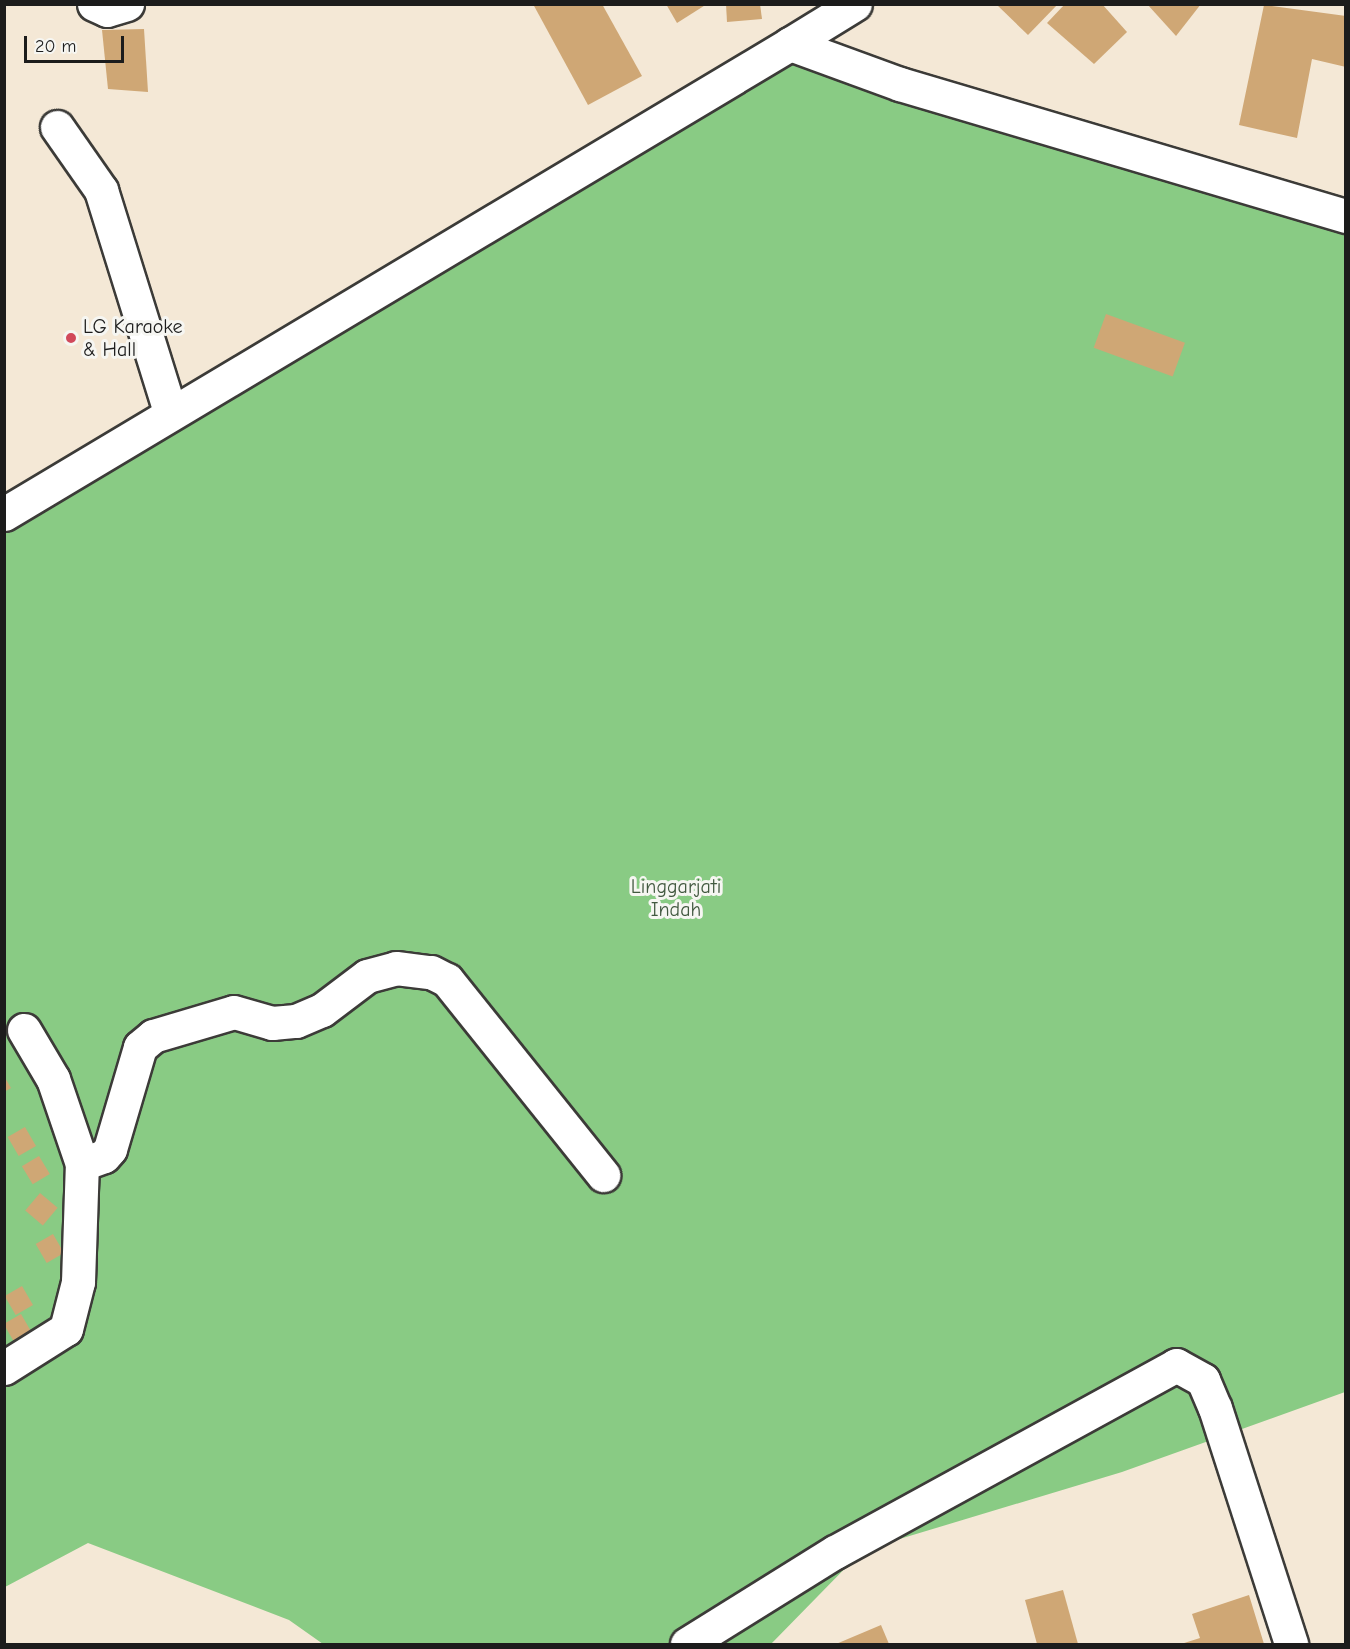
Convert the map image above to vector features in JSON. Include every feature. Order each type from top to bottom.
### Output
[{"type":"street","points":[[94,4],[107,10],[127,4]]},
{"type":"street","points":[[4,514],[170,411],[855,4]]},
{"type":"street","points":[[790,44],[900,84],[1346,216]]},
{"type":"street","points":[[57,127],[101,190],[170,411]]},
{"type":"street","points":[[82,1164],[104,1156],[110,1149],[140,1047],[153,1036],[234,1012],[272,1023],[296,1021],[322,1010],[378,970],[396,968],[431,972],[447,980],[603,1175]]},
{"type":"street","points":[[4,1368],[66,1329],[78,1281],[82,1164],[53,1079],[24,1029]]},
{"type":"street","points":[[687,1644],[835,1552],[1176,1365],[1203,1380],[1215,1408],[1291,1644]]},
{"type":"green space","name":"Linggarjati Indah","points":[[770,55],[1345,231],[1345,1392],[1122,1472],[863,1550],[771,1644],[323,1644],[289,1620],[88,1543],[5,1587],[5,523]]},
{"type":"building","points":[[533,4],[602,4],[642,76],[588,105]]},
{"type":"building","points":[[666,4],[707,4],[677,23]]},
{"type":"building","points":[[726,4],[760,4],[762,19],[727,22]]},
{"type":"building","points":[[996,4],[1058,4],[1028,35]]},
{"type":"building","points":[[1065,4],[1102,4],[1127,32],[1094,64],[1047,23]]},
{"type":"building","points":[[1147,4],[1201,4],[1176,36]]},
{"type":"building","points":[[1264,5],[1346,16],[1346,67],[1312,59],[1297,138],[1239,125]]},
{"type":"building","points":[[144,29],[148,92],[108,89],[102,30]]},
{"type":"building","points":[[1106,314],[1185,343],[1173,377],[1094,348]]},
{"type":"building","points":[[4,1076],[11,1088],[4,1092]]},
{"type":"building","points":[[25,1127],[36,1146],[19,1156],[8,1137]]},
{"type":"building","points":[[39,1156],[50,1174],[33,1184],[22,1166]]},
{"type":"building","points":[[40,1193],[58,1208],[43,1225],[25,1211]]},
{"type":"building","points":[[53,1234],[64,1253],[47,1263],[36,1244]]},
{"type":"building","points":[[22,1286],[33,1305],[16,1315],[5,1296]]},
{"type":"building","points":[[21,1314],[32,1333],[15,1343],[4,1324]]},
{"type":"building","points":[[1063,1590],[1078,1644],[1037,1644],[1025,1600]]},
{"type":"building","points":[[1249,1595],[1264,1644],[1181,1644],[1200,1638],[1192,1614]]},
{"type":"building","points":[[881,1625],[889,1644],[836,1644]]},
{"type":"place","name":"LG Karaoke & Hall","points":[[71,338]]}]
